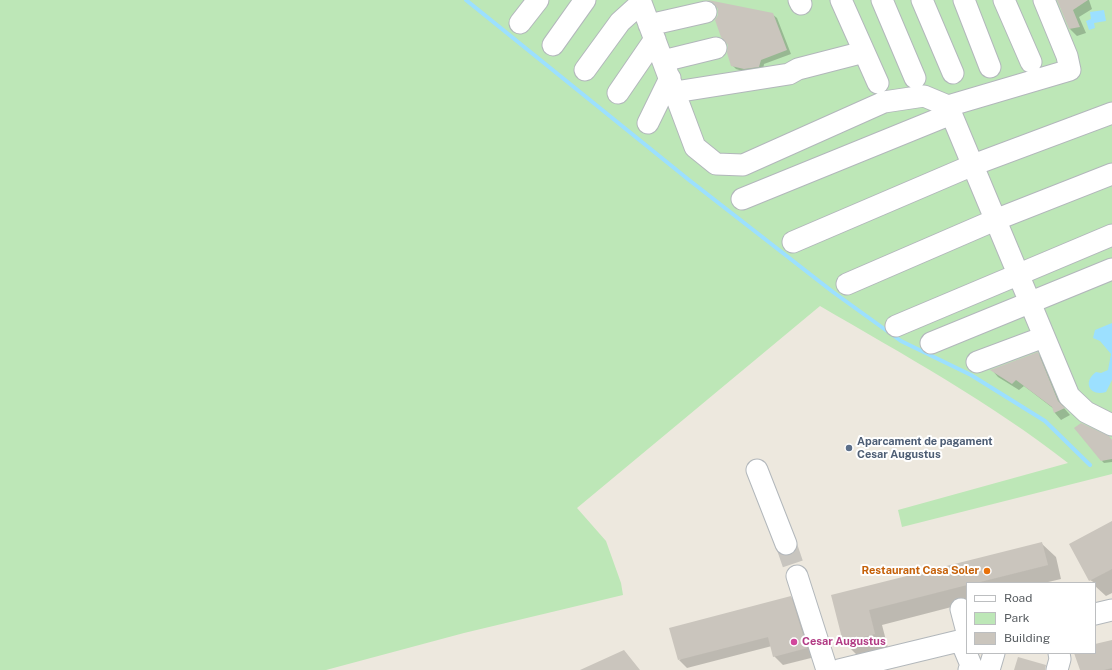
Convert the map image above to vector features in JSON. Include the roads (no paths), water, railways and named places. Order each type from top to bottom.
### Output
[{"type":"street","points":[[520,23],[538,0]]},
{"type":"street","points":[[553,45],[585,0]]},
{"type":"street","points":[[841,0],[878,83]]},
{"type":"street","points":[[882,0],[915,78]]},
{"type":"street","points":[[922,0],[953,73]]},
{"type":"street","points":[[964,0],[990,67]]},
{"type":"street","points":[[1004,0],[1031,62]]},
{"type":"street","points":[[742,199],[950,110],[1070,70],[1067,56],[1044,0]]},
{"type":"street","points":[[585,70],[620,22],[641,1],[695,147],[716,164],[743,165],[884,102],[924,96],[950,110],[1069,396],[1086,412],[1103,414],[1112,425]]},
{"type":"street","points":[[618,92],[652,32],[706,12]]},
{"type":"street","points":[[648,123],[669,77],[716,48]]},
{"type":"street","points":[[669,77],[789,74],[798,69],[864,52]]},
{"type":"street","points":[[793,242],[972,165],[1112,113]]},
{"type":"street","points":[[847,284],[995,220],[1112,174]]},
{"type":"street","points":[[896,326],[1112,235]]},
{"type":"street","points":[[931,343],[1112,269]]},
{"type":"street","points":[[977,362],[1044,337]]},
{"type":"street","points":[[757,470],[786,544]]},
{"type":"street","points":[[797,576],[827,670]]},
{"type":"street","points":[[1096,603],[1112,599]]},
{"type":"street","points":[[839,670],[965,637],[961,609]]},
{"type":"street","points":[[1096,614],[1112,610]]},
{"type":"street","points":[[969,654],[971,665],[969,670]]},
{"type":"street","points":[[988,670],[994,654]]},
{"type":"street","points":[[1057,670],[1060,659],[1059,654]]},
{"type":"water","points":[[1104,10],[1106,21],[1094,23],[1095,28],[1089,30],[1086,21],[1091,19],[1090,12]]},
{"type":"water","points":[[1112,323],[1112,380],[1106,392],[1100,393],[1092,391],[1089,380],[1096,372],[1101,373],[1108,370],[1111,354],[1100,341],[1093,338],[1095,330]]},
{"type":"waterway","points":[[466,0],[689,180],[833,292],[901,341],[971,375],[1045,421],[1090,465]]},
{"type":"tunnel","points":[[786,544],[797,576]]},
{"type":"place","name":"Aparcament de pagament Cesar Augustus","points":[[849,448]]},
{"type":"place","name":"Restaurant Casa Soler","points":[[987,571]]},
{"type":"place","name":"Cesar Augustus","points":[[794,642]]}]
